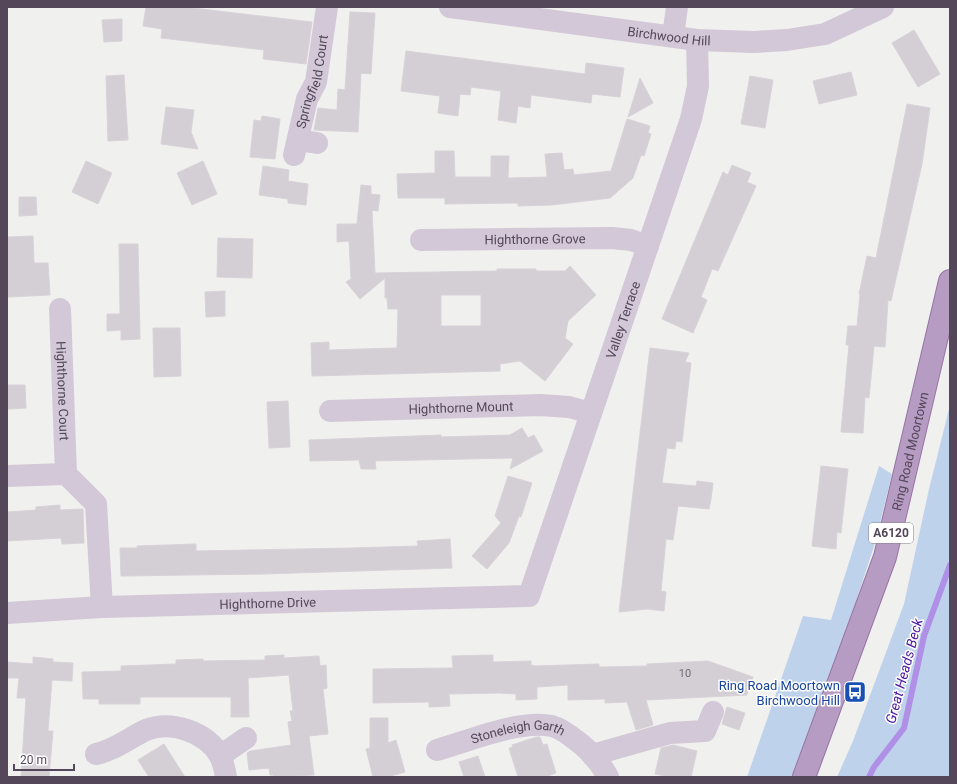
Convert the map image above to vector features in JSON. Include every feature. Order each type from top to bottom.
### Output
[{"type":"highway","name":"Ring Road Moortown","points":[[804,777],[885,557],[950,281]]},
{"type":"street","name":"Springfield Court","points":[[303,146],[307,99],[316,82],[327,7]]},
{"type":"street","name":"Birchwood Hill","points":[[450,7],[697,40],[754,42],[787,40],[825,34],[883,7]]},
{"type":"street","points":[[673,36],[677,7]]},
{"type":"street","name":"Valley Terrace","points":[[529,596],[691,119],[698,86],[697,40]]},
{"type":"street","name":"Highthorne Grove","points":[[421,240],[612,238],[631,240],[648,246]]},
{"type":"street","name":"Highthorne Court","points":[[60,309],[66,474]]},
{"type":"street","name":"Highthorne Mount","points":[[330,411],[548,406],[569,407],[591,413]]},
{"type":"street","points":[[7,476],[66,474],[96,504],[102,607]]},
{"type":"street","name":"Highthorne Drive","points":[[7,613],[102,607],[529,596]]},
{"type":"street","points":[[592,754],[670,733],[705,731],[713,712]]},
{"type":"street","name":"Stoneleigh Garth","points":[[437,750],[515,727],[535,725],[553,727],[571,736],[592,754],[608,777]]},
{"type":"street","points":[[96,754],[109,751],[147,730],[168,726],[188,731],[206,741],[220,756],[226,777]]},
{"type":"street","points":[[220,756],[246,738]]},
{"type":"shaded area","points":[[950,405],[950,777],[837,777],[853,741],[904,604],[929,489]]},
{"type":"shaded area","points":[[879,466],[892,474],[876,540],[848,626],[792,777],[747,777],[803,616],[831,620]]},
{"type":"building","points":[[146,7],[184,7],[312,22],[306,64],[263,59],[264,50],[161,38],[162,29],[143,26]]},
{"type":"building","points":[[350,12],[375,13],[371,74],[361,73],[358,132],[314,130],[318,108],[337,110],[338,89],[345,90]]},
{"type":"building","points":[[122,19],[122,41],[104,42],[102,20]]},
{"type":"building","points":[[914,30],[940,74],[918,87],[892,43]]},
{"type":"building","points":[[406,51],[585,74],[586,63],[624,68],[620,97],[592,94],[591,103],[531,95],[530,108],[518,106],[516,123],[498,120],[501,91],[471,87],[470,95],[460,94],[458,116],[438,113],[440,96],[401,91]]},
{"type":"building","points":[[851,72],[857,95],[819,104],[813,81]]},
{"type":"building","points":[[124,75],[128,140],[108,141],[106,76]]},
{"type":"building","points":[[750,76],[773,80],[765,128],[741,124]]},
{"type":"building","points":[[640,78],[653,103],[628,117]]},
{"type":"building","points":[[907,104],[930,108],[922,164],[891,301],[888,300],[885,347],[874,346],[869,398],[865,397],[863,433],[841,432],[849,345],[846,345],[848,326],[857,326],[859,294],[867,256],[876,258]]},
{"type":"building","points":[[166,107],[194,110],[191,132],[198,149],[161,144]]},
{"type":"building","points":[[262,116],[280,119],[275,159],[250,157],[254,120],[261,121]]},
{"type":"building","points":[[627,119],[650,126],[648,133],[651,134],[644,156],[641,155],[633,178],[610,198],[552,205],[518,206],[518,203],[445,204],[445,198],[398,198],[397,174],[435,173],[435,151],[454,151],[455,177],[491,177],[491,156],[509,156],[508,178],[547,177],[545,154],[562,153],[564,170],[573,169],[574,175],[611,171]]},
{"type":"building","points":[[86,161],[112,173],[98,204],[72,192]]},
{"type":"building","points":[[203,161],[217,194],[192,205],[177,173]]},
{"type":"building","points":[[732,165],[751,173],[747,182],[756,186],[718,271],[712,269],[701,297],[707,300],[693,333],[662,319],[723,172],[728,175]]},
{"type":"building","points":[[263,166],[289,170],[288,181],[308,184],[306,205],[288,203],[288,199],[259,195]]},
{"type":"building","points":[[361,185],[371,186],[371,194],[380,195],[378,211],[372,210],[375,273],[497,271],[497,269],[565,271],[570,266],[596,295],[568,321],[565,338],[573,344],[545,381],[520,361],[500,364],[500,371],[312,376],[311,343],[329,342],[329,350],[397,348],[398,309],[388,309],[387,298],[385,298],[385,278],[360,299],[346,282],[351,279],[349,241],[337,242],[337,224],[357,224]],"holes":[[[441,295],[481,295],[481,326],[441,326]]]},
{"type":"building","points":[[19,197],[36,197],[37,215],[19,216]]},
{"type":"building","points":[[33,236],[34,263],[48,263],[50,295],[7,297],[7,237]]},
{"type":"building","points":[[218,238],[253,239],[252,278],[217,277]]},
{"type":"building","points":[[119,244],[138,244],[140,339],[121,340],[121,330],[107,331],[107,314],[120,314]]},
{"type":"building","points":[[225,291],[225,316],[206,317],[205,292]]},
{"type":"building","points":[[153,328],[180,328],[181,376],[154,377]]},
{"type":"building","points":[[650,348],[689,353],[685,362],[691,363],[682,442],[676,441],[675,449],[667,448],[662,483],[696,486],[697,481],[713,483],[709,509],[678,506],[673,540],[666,539],[661,591],[666,592],[664,611],[647,609],[619,612]]},
{"type":"building","points":[[7,385],[25,385],[26,408],[7,409]]},
{"type":"building","points":[[288,401],[290,447],[269,448],[267,402]]},
{"type":"building","points":[[522,428],[528,438],[534,435],[543,451],[510,469],[513,458],[375,461],[376,469],[361,469],[359,460],[310,461],[309,440],[441,435],[441,437],[510,435]]},
{"type":"building","points":[[821,466],[848,469],[841,533],[837,532],[836,549],[812,546]]},
{"type":"building","points":[[508,476],[532,483],[521,517],[519,516],[509,543],[487,569],[472,556],[501,523],[495,516]]},
{"type":"building","points":[[60,505],[60,510],[83,509],[84,543],[62,544],[61,538],[7,541],[7,512],[36,510],[36,507]]},
{"type":"building","points":[[450,539],[452,568],[264,574],[121,576],[120,548],[137,548],[137,546],[196,544],[196,551],[352,548],[418,546],[417,541]]},
{"type":"building","points":[[284,655],[284,658],[319,656],[320,666],[326,665],[327,688],[323,689],[328,734],[309,736],[314,775],[274,777],[273,775],[270,775],[269,768],[249,770],[247,753],[250,751],[291,745],[288,722],[292,721],[290,711],[293,711],[289,675],[248,678],[249,717],[231,717],[231,697],[140,697],[140,704],[99,704],[99,699],[83,699],[82,672],[121,671],[121,666],[176,664],[176,660],[265,660],[265,656]]},
{"type":"building","points":[[493,655],[493,662],[531,661],[531,665],[536,666],[599,664],[599,667],[647,666],[647,664],[708,661],[753,677],[747,695],[646,700],[653,725],[636,730],[627,702],[605,703],[605,699],[568,700],[568,685],[537,687],[537,699],[516,700],[516,694],[499,693],[449,694],[450,706],[429,707],[429,702],[373,703],[373,669],[453,668],[452,656]]},
{"type":"building","points":[[33,657],[53,659],[53,662],[73,663],[72,681],[52,680],[48,731],[53,731],[49,777],[21,777],[26,698],[17,698],[19,678],[7,678],[7,662],[33,664]]},
{"type":"building","points":[[727,707],[745,713],[739,730],[722,724]]},
{"type":"building","points":[[370,718],[388,718],[388,743],[396,740],[405,772],[387,777],[373,777],[366,749],[370,748]]},
{"type":"building","points":[[540,737],[543,745],[547,744],[556,773],[545,777],[518,777],[509,748],[513,747],[512,745]]},
{"type":"building","points":[[164,744],[185,777],[149,777],[138,760]]},
{"type":"building","points":[[673,745],[697,751],[691,777],[670,777],[655,774],[661,748]]},
{"type":"building","points":[[478,756],[485,777],[464,777],[459,762]]},
{"type":"waterway","name":"Great Heads Beck","points":[[869,777],[874,767],[904,728],[924,636],[950,565]]},
{"type":"place","name":"Ring Road Moortown Birchwood Hill","points":[[855,692]]}]
